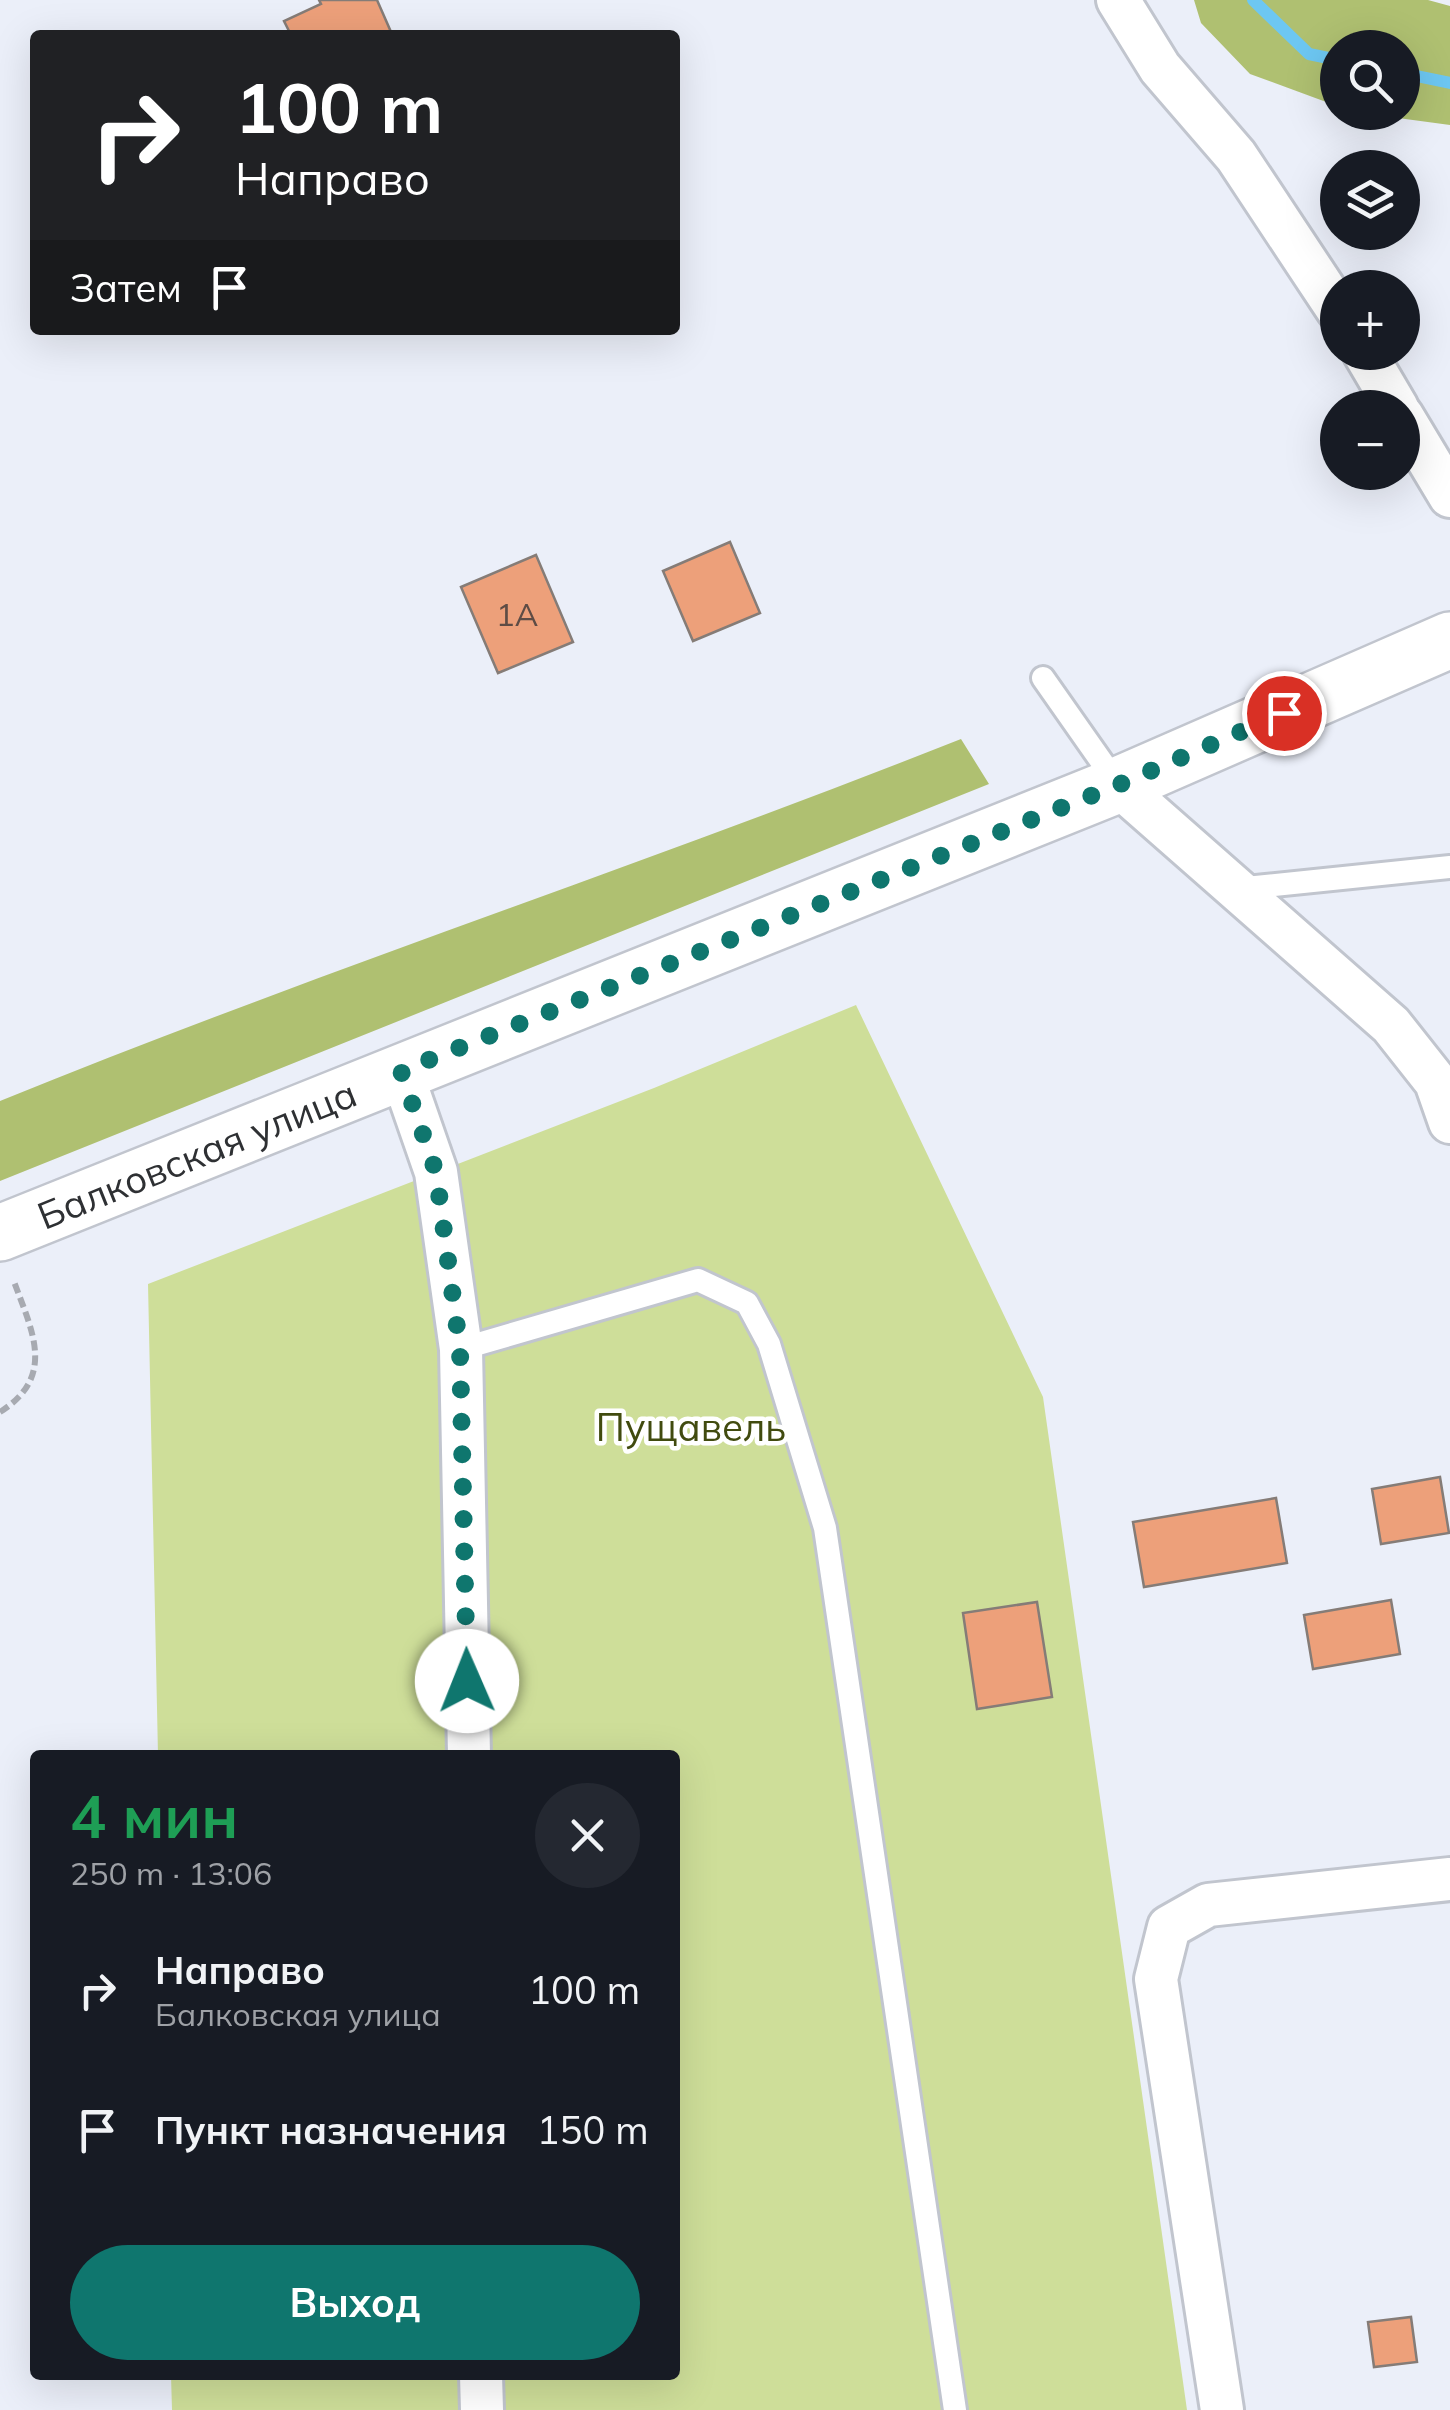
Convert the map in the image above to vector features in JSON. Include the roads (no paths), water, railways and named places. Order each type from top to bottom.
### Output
[{"type":"main road","name":"Балковская улица","points":[[6,1255],[401,1071],[1118,785],[1450,640]]},
{"type":"street","points":[[1118,0],[1160,68],[1236,156],[1320,283]]},
{"type":"street","points":[[1420,446],[1450,496]]},
{"type":"street","points":[[1118,785],[1390,1025],[1436,1082],[1450,1122]]},
{"type":"street","points":[[401,1071],[436,1172],[460,1349],[469,1750]]},
{"type":"street","points":[[1222,2410],[1156,1980],[1169,1926],[1208,1905],[1450,1879]]},
{"type":"street","points":[[482,2380],[482,2410]]},
{"type":"lane","points":[[1044,678],[1118,785]]},
{"type":"lane","points":[[1236,890],[1450,868]]},
{"type":"lane","points":[[460,1349],[698,1280],[747,1302],[768,1344],[825,1528],[955,2410]]},
{"type":"waterway","points":[[1253,0],[1309,54],[1320,56]]},
{"type":"waterway","points":[[1420,77],[1450,83]]},
{"type":"park label","name":"Пущавель","points":[[691,1427]]}]
